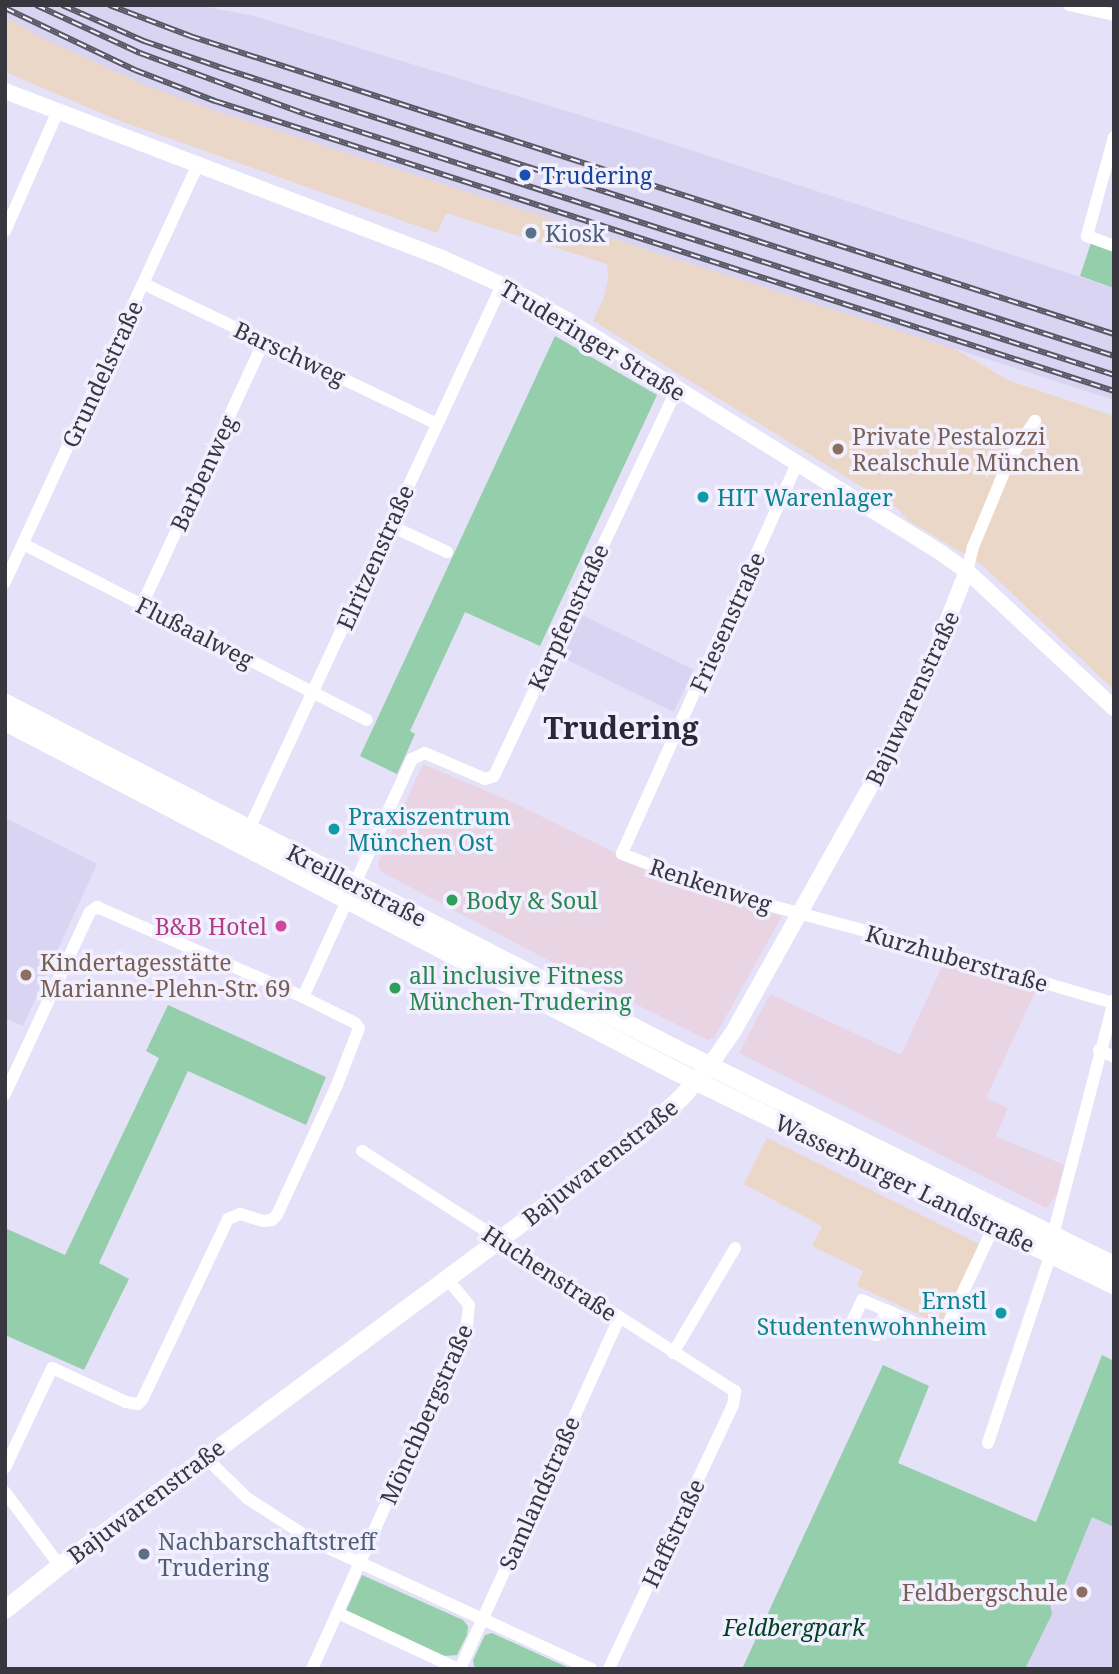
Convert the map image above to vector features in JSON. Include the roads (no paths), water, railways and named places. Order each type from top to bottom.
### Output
[{"type":"main road","name":"Kreillerstraße","points":[[5,704],[249,830],[351,892],[696,1081]]},
{"type":"main road","name":"Kreillerstraße","points":[[5,721],[710,1065]]},
{"type":"main road","name":"Bajuwarenstraße","points":[[5,1610],[205,1457],[655,1124],[710,1065]]},
{"type":"main road","name":"Wasserburger Landstraße","points":[[710,1065],[1052,1245],[1114,1285]]},
{"type":"main road","name":"Wasserburger Landstraße","points":[[696,1081],[994,1226],[1114,1265]]},
{"type":"street","points":[[1069,5],[1114,15]]},
{"type":"street","name":"Truderinger Straße","points":[[5,91],[197,166],[359,224],[502,285],[567,320],[796,466],[897,523],[967,571],[1114,708]]},
{"type":"street","points":[[5,231],[57,113]]},
{"type":"street","points":[[1114,137],[1087,236],[1114,246]]},
{"type":"street","name":"Grundelstraße","points":[[5,582],[197,166]]},
{"type":"street","name":"Barschweg","points":[[144,284],[436,423]]},
{"type":"street","name":"Elritzenstraße","points":[[249,830],[502,285]]},
{"type":"street","name":"Barbenweg","points":[[142,605],[264,341]]},
{"type":"street","name":"Karpfenstraße","points":[[351,892],[412,759],[418,754],[425,753],[485,779],[494,776],[677,389]]},
{"type":"street","name":"Bajuwarenstraße","points":[[710,1065],[724,1048],[801,914],[901,731],[1010,458],[1035,421]]},
{"type":"street","name":"Friesenstraße","points":[[622,854],[796,466]]},
{"type":"street","points":[[389,525],[446,552]]},
{"type":"street","name":"Flußaalweg","points":[[23,544],[366,720]]},
{"type":"street","name":"Renkenweg","points":[[622,854],[692,882],[801,914]]},
{"type":"street","points":[[303,997],[351,892]]},
{"type":"street","points":[[5,1094],[90,912],[97,907],[303,997],[355,1023],[359,1034],[277,1215],[272,1220],[263,1221],[240,1213],[228,1219],[142,1400],[138,1404],[126,1402],[52,1368],[5,1468]]},
{"type":"street","name":"Kurzhuberstraße","points":[[801,914],[1113,1002]]},
{"type":"street","points":[[988,1443],[1052,1245],[1113,1002]]},
{"type":"street","points":[[1099,1050],[1114,1056]]},
{"type":"street","name":"Huchenstraße","points":[[362,1151],[673,1353],[729,1385],[736,1396]]},
{"type":"street","points":[[886,1310],[932,1331],[940,1331],[947,1326],[994,1226]]},
{"type":"street","points":[[673,1353],[735,1248]]},
{"type":"street","name":"Mönchbergstraße","points":[[312,1669],[467,1324],[469,1305],[447,1279]]},
{"type":"street","name":"Samlandstraße","points":[[459,1669],[619,1318]]},
{"type":"street","name":"Haffstraße","points":[[610,1669],[736,1396]]},
{"type":"street","points":[[205,1457],[267,1512],[315,1542],[481,1621],[591,1669]]},
{"type":"street","points":[[5,1492],[60,1566]]},
{"type":"street","points":[[338,1613],[459,1669]]},
{"type":"railway","points":[[36,5],[140,53],[305,114],[1114,375]]},
{"type":"railway","points":[[62,5],[144,41],[225,69],[1114,356]]},
{"type":"railway","points":[[109,5],[190,36],[1114,334]]},
{"type":"railway","points":[[5,8],[135,70],[215,101],[1114,391]]},
{"type":"place","name":"Trudering","points":[[525,175]]},
{"type":"place","name":"Kiosk","points":[[531,233]]},
{"type":"place","name":"Private Pestalozzi Realschule München","points":[[838,449]]},
{"type":"place","name":"HIT Warenlager","points":[[703,497]]},
{"type":"place","name":"Praxiszentrum München Ost","points":[[334,829]]},
{"type":"place","name":"Body & Soul","points":[[452,900]]},
{"type":"place","name":"B&B Hotel","points":[[281,926]]},
{"type":"place","name":"Kindertagesstätte Marianne-Plehn-Str. 69","points":[[26,975]]},
{"type":"place","name":"all inclusive Fitness München-Trudering","points":[[395,988]]},
{"type":"place","name":"Ernstl Studentenwohnheim","points":[[1001,1313]]},
{"type":"place","name":"Nachbarschaftstreff Trudering","points":[[144,1554]]},
{"type":"place","name":"Feldbergschule","points":[[1082,1592]]},
{"type":"district","name":"Trudering","points":[[621,728]]},
{"type":"park label","name":"Feldbergpark","points":[[794,1627]]}]
